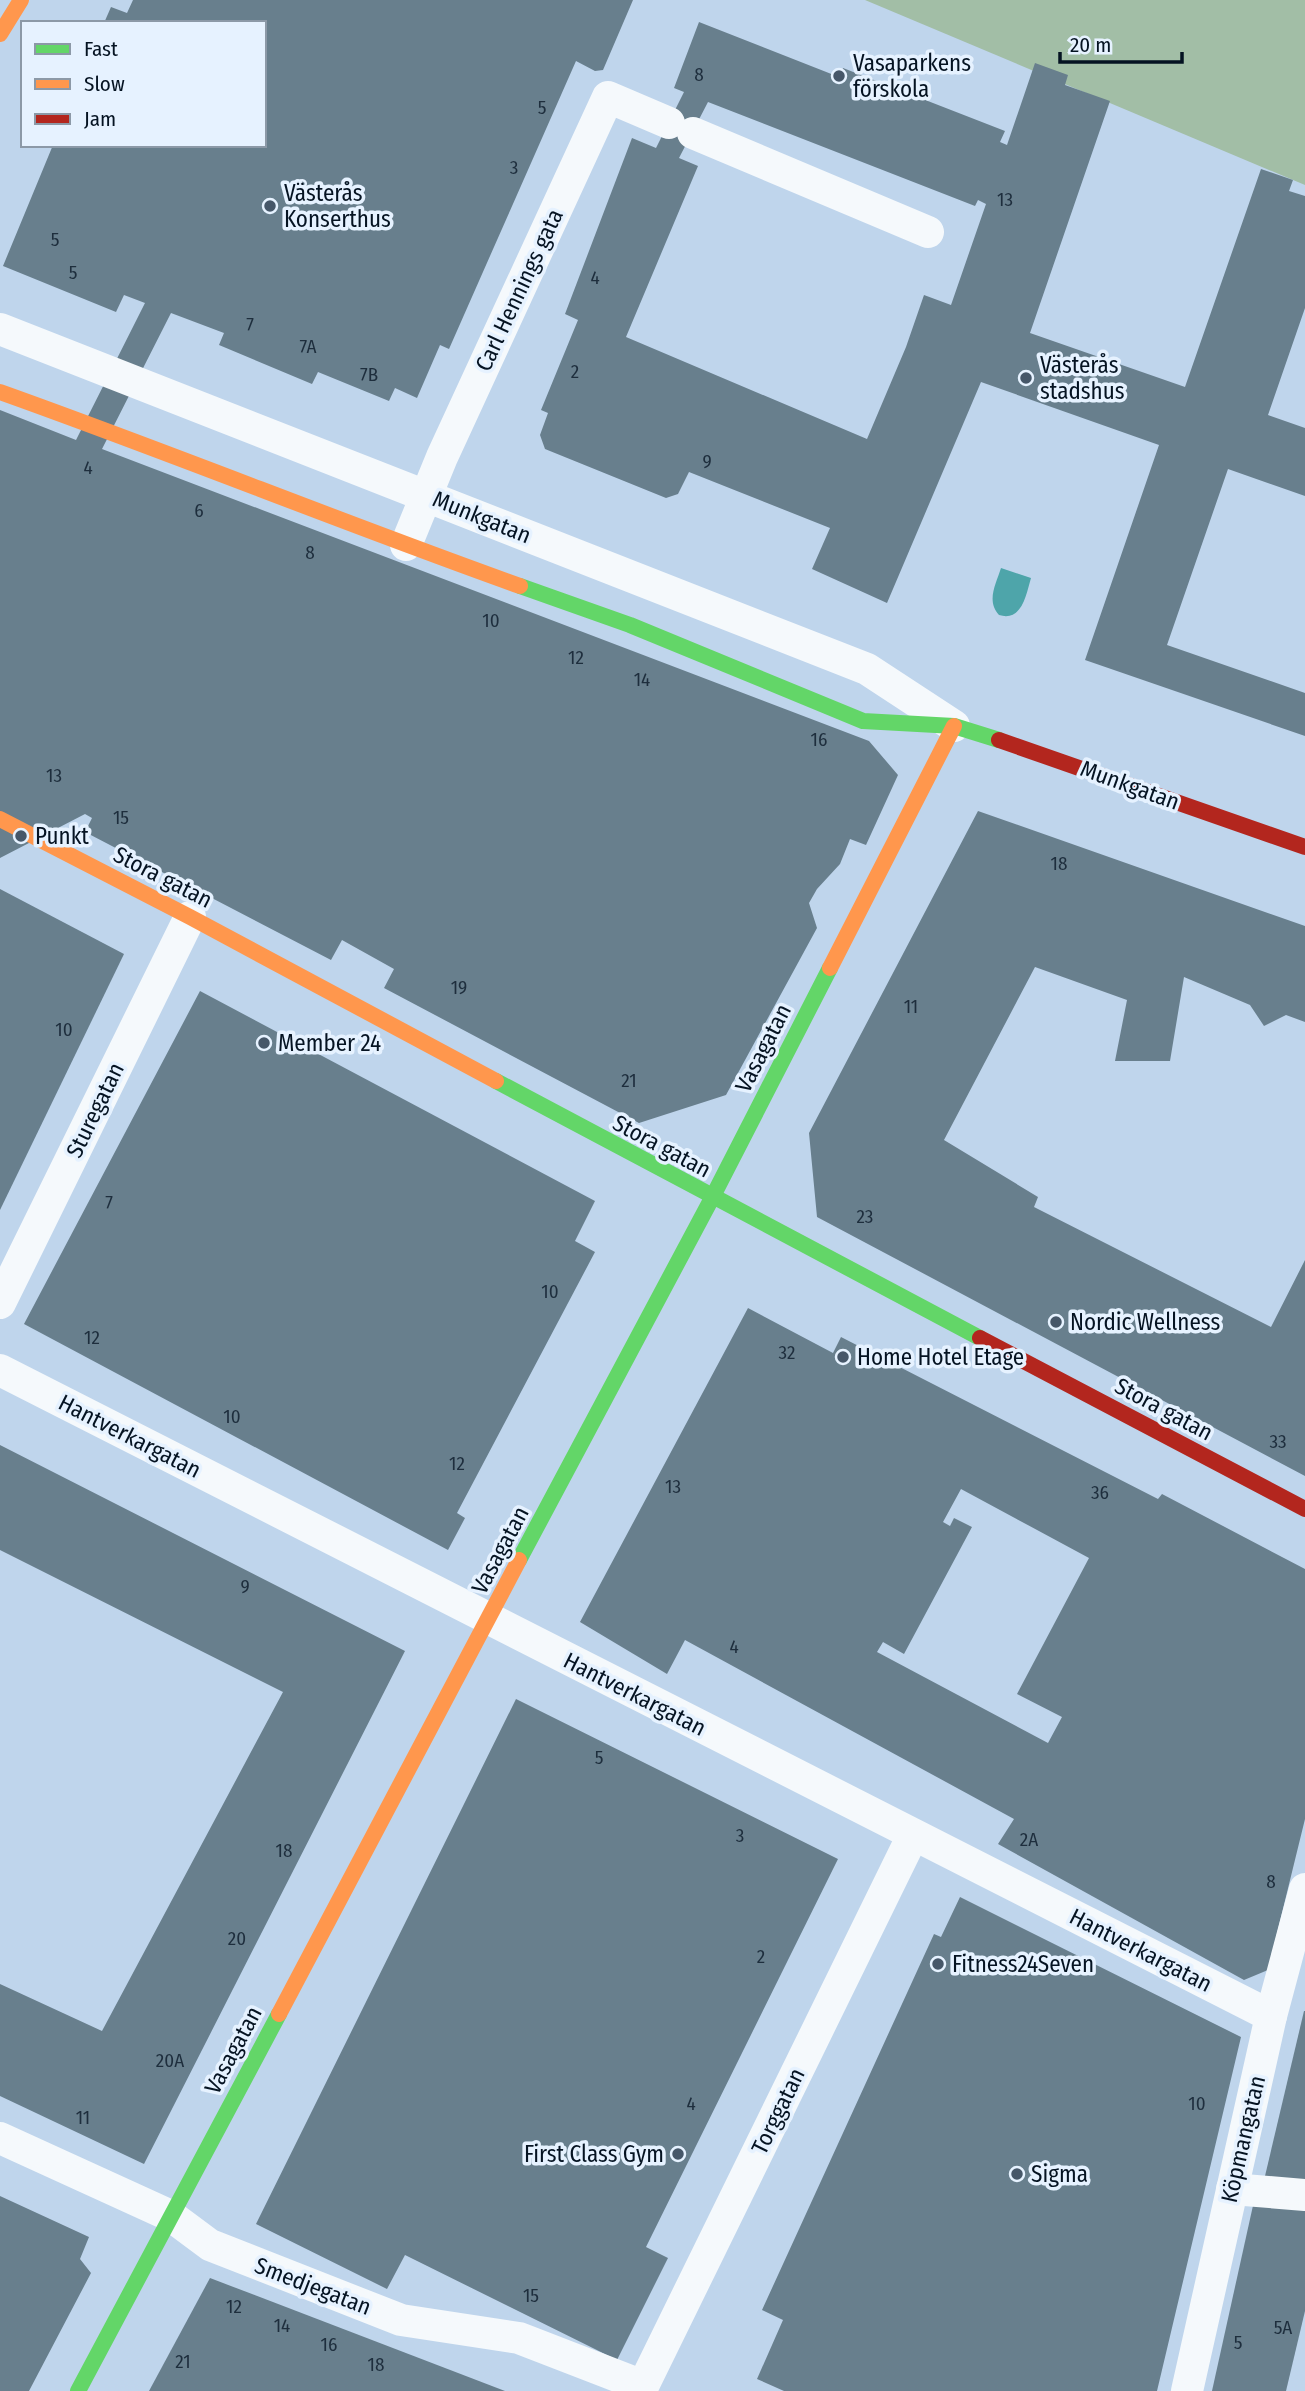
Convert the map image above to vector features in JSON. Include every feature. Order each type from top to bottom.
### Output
[{"type":"street","points":[[0,34],[21,0]]},
{"type":"street","name":"Carl Hennings gata","points":[[406,545],[426,495],[608,97],[928,232]]},
{"type":"street","name":"Munkgatan","points":[[0,329],[867,669],[954,726]]},
{"type":"street","name":"Munkgatan","points":[[0,392],[146,444],[406,545],[631,625],[863,721],[954,726],[1023,747],[1305,847]]},
{"type":"street","name":"Vasagatan","points":[[78,2391],[712,1198],[954,726]]},
{"type":"street","name":"Stora gatan","points":[[0,819],[190,917],[712,1198],[1305,1509]]},
{"type":"street","name":"Sturegatan","points":[[0,1303],[190,917]]},
{"type":"street","name":"Hantverkargatan","points":[[0,1370],[1271,2015]]},
{"type":"street","name":"Torggatan","points":[[643,2386],[913,1835]]},
{"type":"street","name":"Köpmangatan","points":[[1187,2391],[1271,2015],[1305,1889]]},
{"type":"street","name":"Smedjegatan","points":[[0,2138],[171,2216],[210,2245],[401,2320],[519,2338],[643,2386]]},
{"type":"street","points":[[1232,2189],[1305,2195]]},
{"type":"shaded area","points":[[865,0],[1305,0],[1305,185]]},
{"type":"shaded area","points":[[1001,568],[1031,578],[1022,606],[1013,615],[999,615],[993,604],[993,592]]},
{"type":"building","name":"Punkt","points":[[133,0],[633,0],[603,70],[595,71],[576,61],[449,349],[440,345],[417,398],[395,388],[389,401],[318,372],[312,384],[219,345],[224,333],[171,313],[102,449],[869,741],[898,775],[866,845],[850,839],[840,864],[817,889],[809,903],[817,928],[726,1095],[639,1123],[384,988],[394,969],[342,940],[331,960],[85,832],[92,818],[85,814],[0,858],[0,410],[76,440],[145,303],[124,295],[116,312],[3,266],[52,147],[266,147],[266,21],[105,21],[111,7],[127,13]]},
{"type":"building","name":"Västerås stadshus","points":[[699,22],[839,77],[843,68],[1005,131],[1000,142],[1007,145],[1035,63],[1068,75],[1065,85],[1110,101],[1030,333],[1185,387],[1261,169],[1293,180],[1289,191],[1305,196],[1305,308],[1268,415],[1305,428],[1305,496],[1228,469],[1167,645],[1305,693],[1305,736],[1085,660],[1159,445],[981,382],[887,603],[812,569],[830,528],[689,472],[678,494],[666,498],[545,449],[540,435],[548,413],[541,410],[578,320],[565,314],[632,138],[656,148],[684,92],[674,88]],"holes":[[[708,102],[975,206],[978,200],[986,204],[951,305],[924,295],[906,347],[867,439],[626,337],[698,166],[679,158]]]},
{"type":"building","points":[[978,811],[1305,926],[1305,1022],[1286,1015],[1264,1026],[1250,1005],[1184,977],[1170,1061],[1115,1061],[1127,1000],[1035,967],[944,1140],[1038,1197],[1034,1207],[1271,1327],[1305,1260],[1305,1476],[817,1217],[809,1133]]},
{"type":"building","points":[[0,889],[124,954],[0,1210]]},
{"type":"building","points":[[200,991],[595,1201],[575,1241],[595,1252],[457,1513],[465,1518],[448,1550],[24,1324]]},
{"type":"building","points":[[748,1308],[833,1353],[841,1337],[1158,1499],[1162,1494],[1305,1569],[1305,1819],[1268,1970],[1244,1980],[998,1844],[1014,1819],[685,1640],[667,1674],[580,1622]],"holes":[[[961,1489],[1089,1558],[1017,1694],[1062,1717],[1048,1743],[877,1652],[883,1642],[904,1654],[972,1527],[954,1518],[950,1526],[943,1522]]]},
{"type":"building","points":[[0,1445],[405,1651],[144,2164],[0,2096],[0,1984],[102,2031],[283,1692],[0,1550]]},
{"type":"building","points":[[516,1699],[838,1859],[646,2247],[668,2258],[617,2360],[405,2255],[387,2289],[256,2224]]},
{"type":"building","name":"Sigma","points":[[960,1897],[1241,2037],[1157,2391],[784,2391],[757,2379],[783,2320],[762,2310],[934,1934],[941,1937]]},
{"type":"building","points":[[1305,2011],[1305,2181],[1265,2176]]},
{"type":"building","points":[[0,2196],[89,2237],[80,2259],[91,2273],[29,2391],[0,2391]]},
{"type":"building","points":[[1254,2201],[1305,2205],[1305,2311],[1286,2391],[1212,2391]]},
{"type":"building","points":[[210,2278],[505,2391],[149,2391]]},
{"type":"traffic: fast","points":[[520,586],[630,625],[863,721],[954,726],[999,740]]},
{"type":"traffic: fast","points":[[519,1560],[712,1198],[830,968]]},
{"type":"traffic: fast","points":[[496,1081],[980,1338]]},
{"type":"traffic: fast","points":[[78,2391],[279,2014]]},
{"type":"traffic: slow","points":[[0,34],[21,0]]},
{"type":"traffic: slow","points":[[0,392],[520,586]]},
{"type":"traffic: slow","points":[[830,968],[954,726]]},
{"type":"traffic: slow","points":[[0,819],[496,1081]]},
{"type":"traffic: slow","points":[[279,2014],[519,1560]]},
{"type":"traffic: jam","points":[[999,740],[1305,847]]},
{"type":"traffic: jam","points":[[980,1338],[1305,1509]]},
{"type":"place","name":"Vasaparkens förskola","points":[[839,76]]},
{"type":"place","name":"Västerås Konserthus","points":[[270,206]]},
{"type":"place","name":"Västerås stadshus","points":[[1026,378]]},
{"type":"place","name":"Punkt","points":[[21,836]]},
{"type":"place","name":"Member 24","points":[[264,1043]]},
{"type":"place","name":"Nordic Wellness","points":[[1056,1322]]},
{"type":"place","name":"Home Hotel Etage","points":[[843,1357]]},
{"type":"place","name":"Fitness24Seven","points":[[938,1964]]},
{"type":"place","name":"First Class Gym","points":[[678,2154]]},
{"type":"place","name":"Sigma","points":[[1017,2174]]}]
